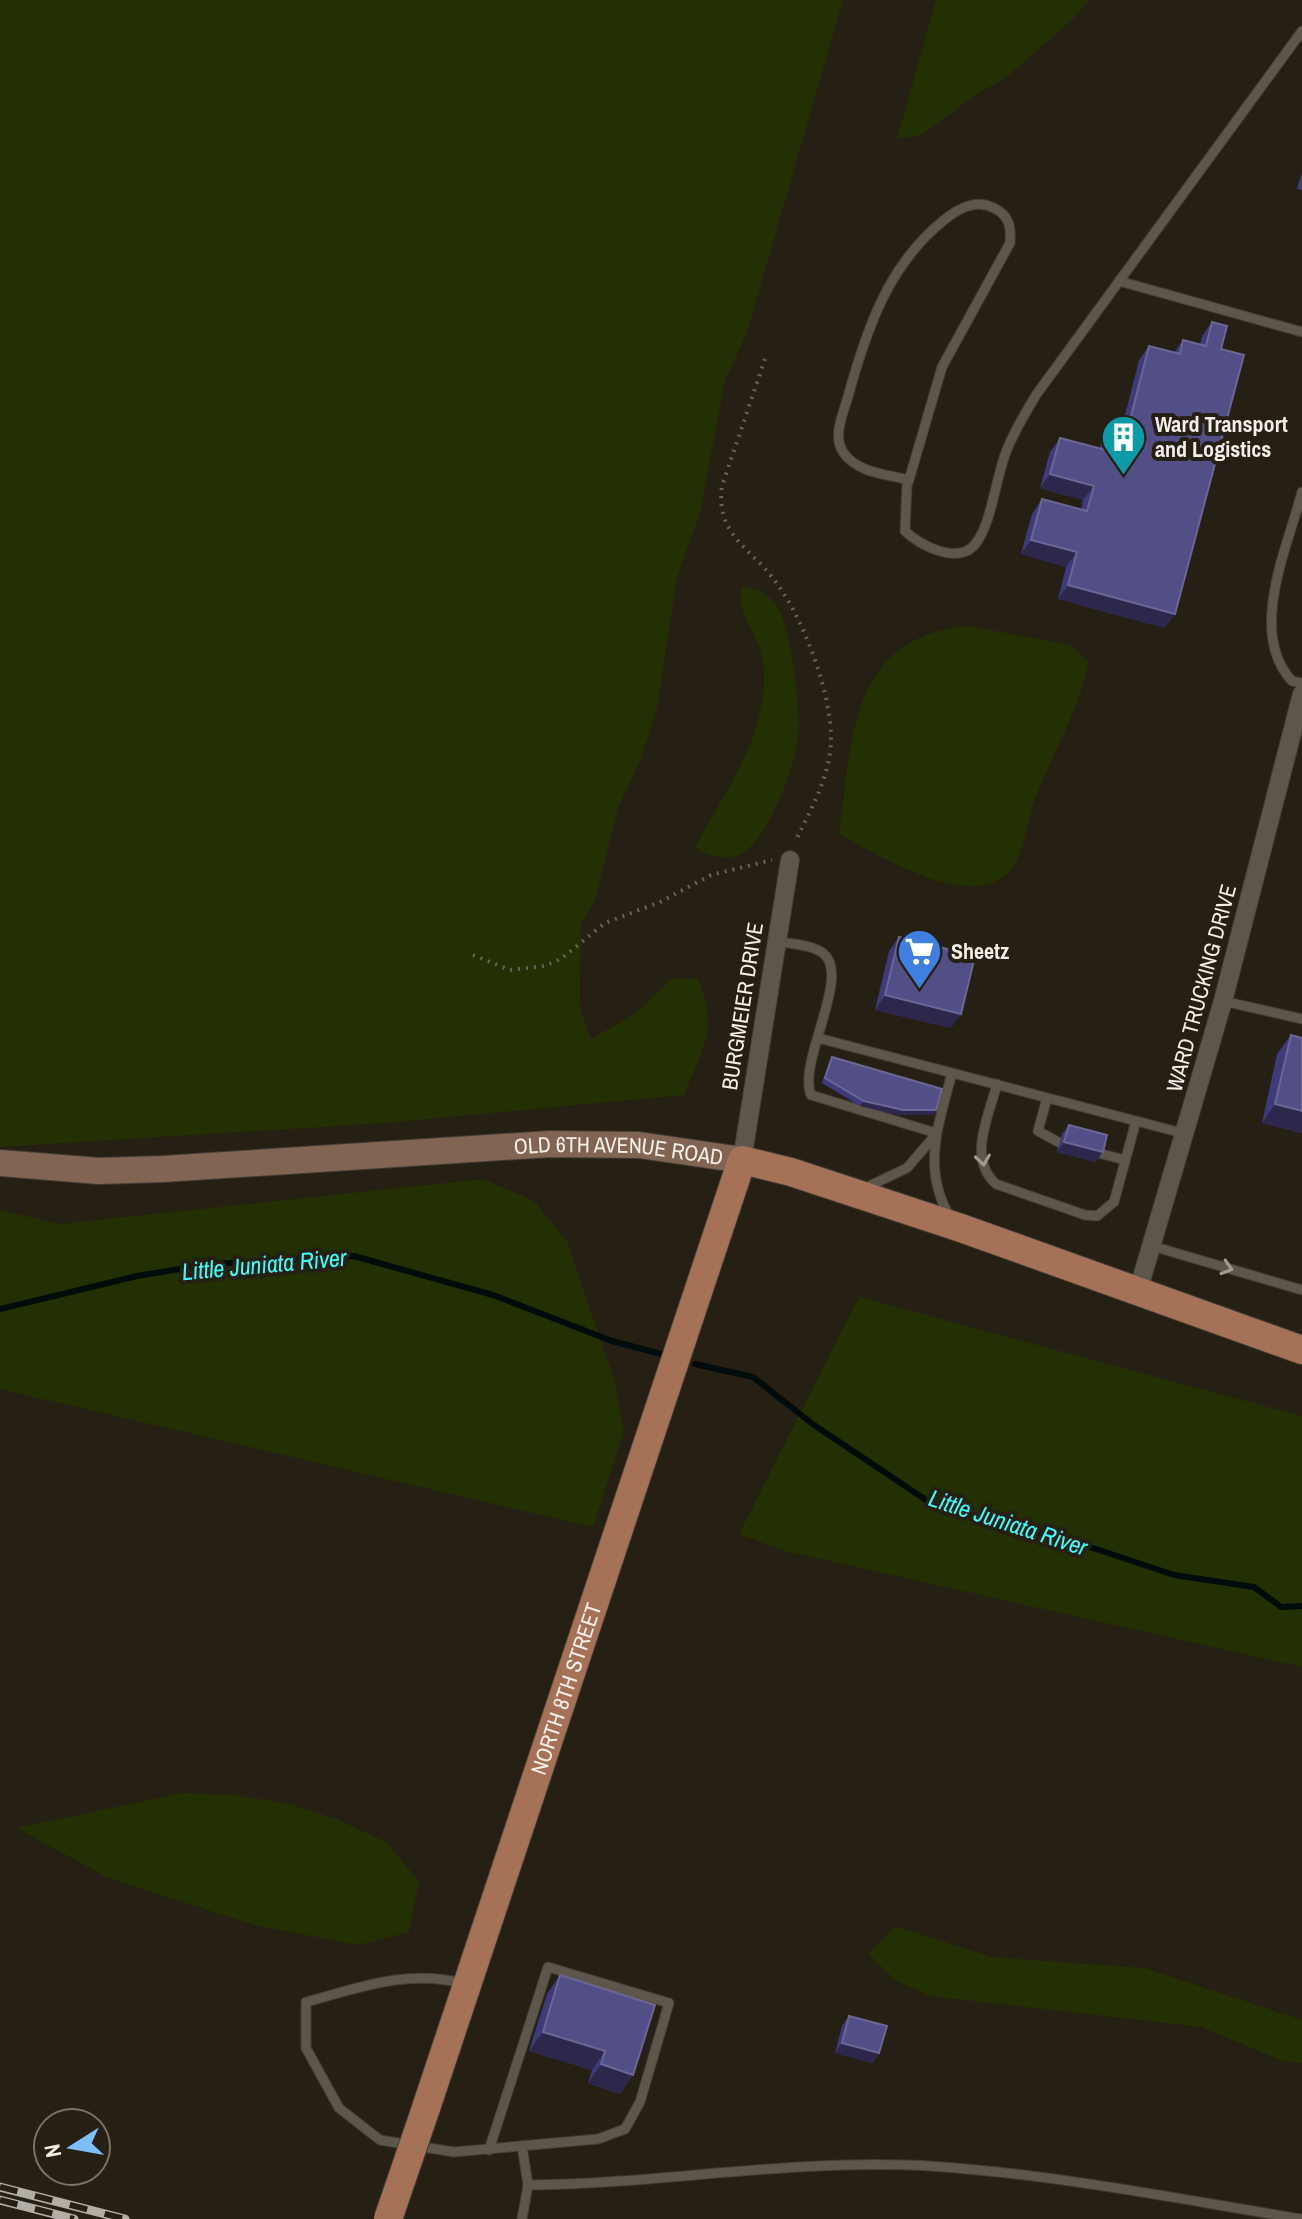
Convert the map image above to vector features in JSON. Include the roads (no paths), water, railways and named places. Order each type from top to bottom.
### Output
[{"type":"main road","name":"OLD 6TH AVENUE ROAD","points":[[0,1163],[99,1171],[550,1144],[639,1145],[742,1160],[855,1194],[961,1228],[1302,1350]]},
{"type":"main road","name":"NORTH 8TH STREET","points":[[388,2219],[742,1160]]},
{"type":"street","name":"WARD TRUCKING DRIVE","points":[[1138,1291],[1223,1001],[1301,704]]},
{"type":"street","name":"BURGMEIER DRIVE","points":[[742,1160],[790,860]]},
{"type":"lane","points":[[909,480],[854,464],[838,443],[843,414],[876,310],[907,256],[954,212],[969,205],[985,204],[1002,212],[1012,225],[1010,243],[942,367],[909,480],[903,512],[905,531],[917,543],[942,552],[962,553],[975,546],[1006,451],[1022,418],[1302,31]]},
{"type":"lane","points":[[1119,281],[1302,332]]},
{"type":"lane","points":[[1302,492],[1272,620],[1281,666],[1292,681],[1302,683]]},
{"type":"lane","points":[[775,941],[809,947],[824,954],[830,964],[832,975],[808,1077],[811,1095],[936,1133]]},
{"type":"lane","points":[[1223,1001],[1302,1019]]},
{"type":"lane","points":[[818,1038],[1186,1134]]},
{"type":"lane","points":[[952,1073],[932,1158],[935,1181],[949,1215],[961,1228]]},
{"type":"lane","points":[[997,1084],[980,1151],[981,1166],[996,1184],[1097,1216],[1114,1202],[1136,1121]]},
{"type":"lane","points":[[1047,1098],[1038,1131],[1060,1143]]},
{"type":"lane","points":[[855,1194],[907,1168],[936,1133]]},
{"type":"lane","points":[[1098,1153],[1125,1160]]},
{"type":"lane","points":[[1152,1246],[1302,1290]]},
{"type":"lane","points":[[465,1984],[435,1976],[401,1977],[306,2002],[306,2048],[339,2108],[380,2140],[454,2152],[489,2150],[598,2139],[625,2129],[640,2102],[669,2003],[548,1967],[489,2150]]},
{"type":"lane","points":[[522,2146],[528,2185],[522,2219]]},
{"type":"lane","points":[[528,2185],[588,2185],[683,2174],[813,2167],[927,2166],[1064,2180],[1302,2219]]},
{"type":"waterway","name":"Little Juniata River","points":[[0,1309],[137,1276],[211,1264],[354,1256],[493,1295],[612,1341],[661,1354]]},
{"type":"waterway","name":"Little Juniata River","points":[[695,1364],[753,1377],[814,1425],[932,1504],[1087,1546],[1174,1575],[1254,1587],[1281,1607],[1302,1606]]},
{"type":"railway","points":[[0,2187],[125,2219]]},
{"type":"railway","points":[[0,2200],[74,2219]]},
{"type":"place","name":"Ward Transport and Logistics","points":[[1124,476]]},
{"type":"place","name":"Sheetz","points":[[920,990]]}]
